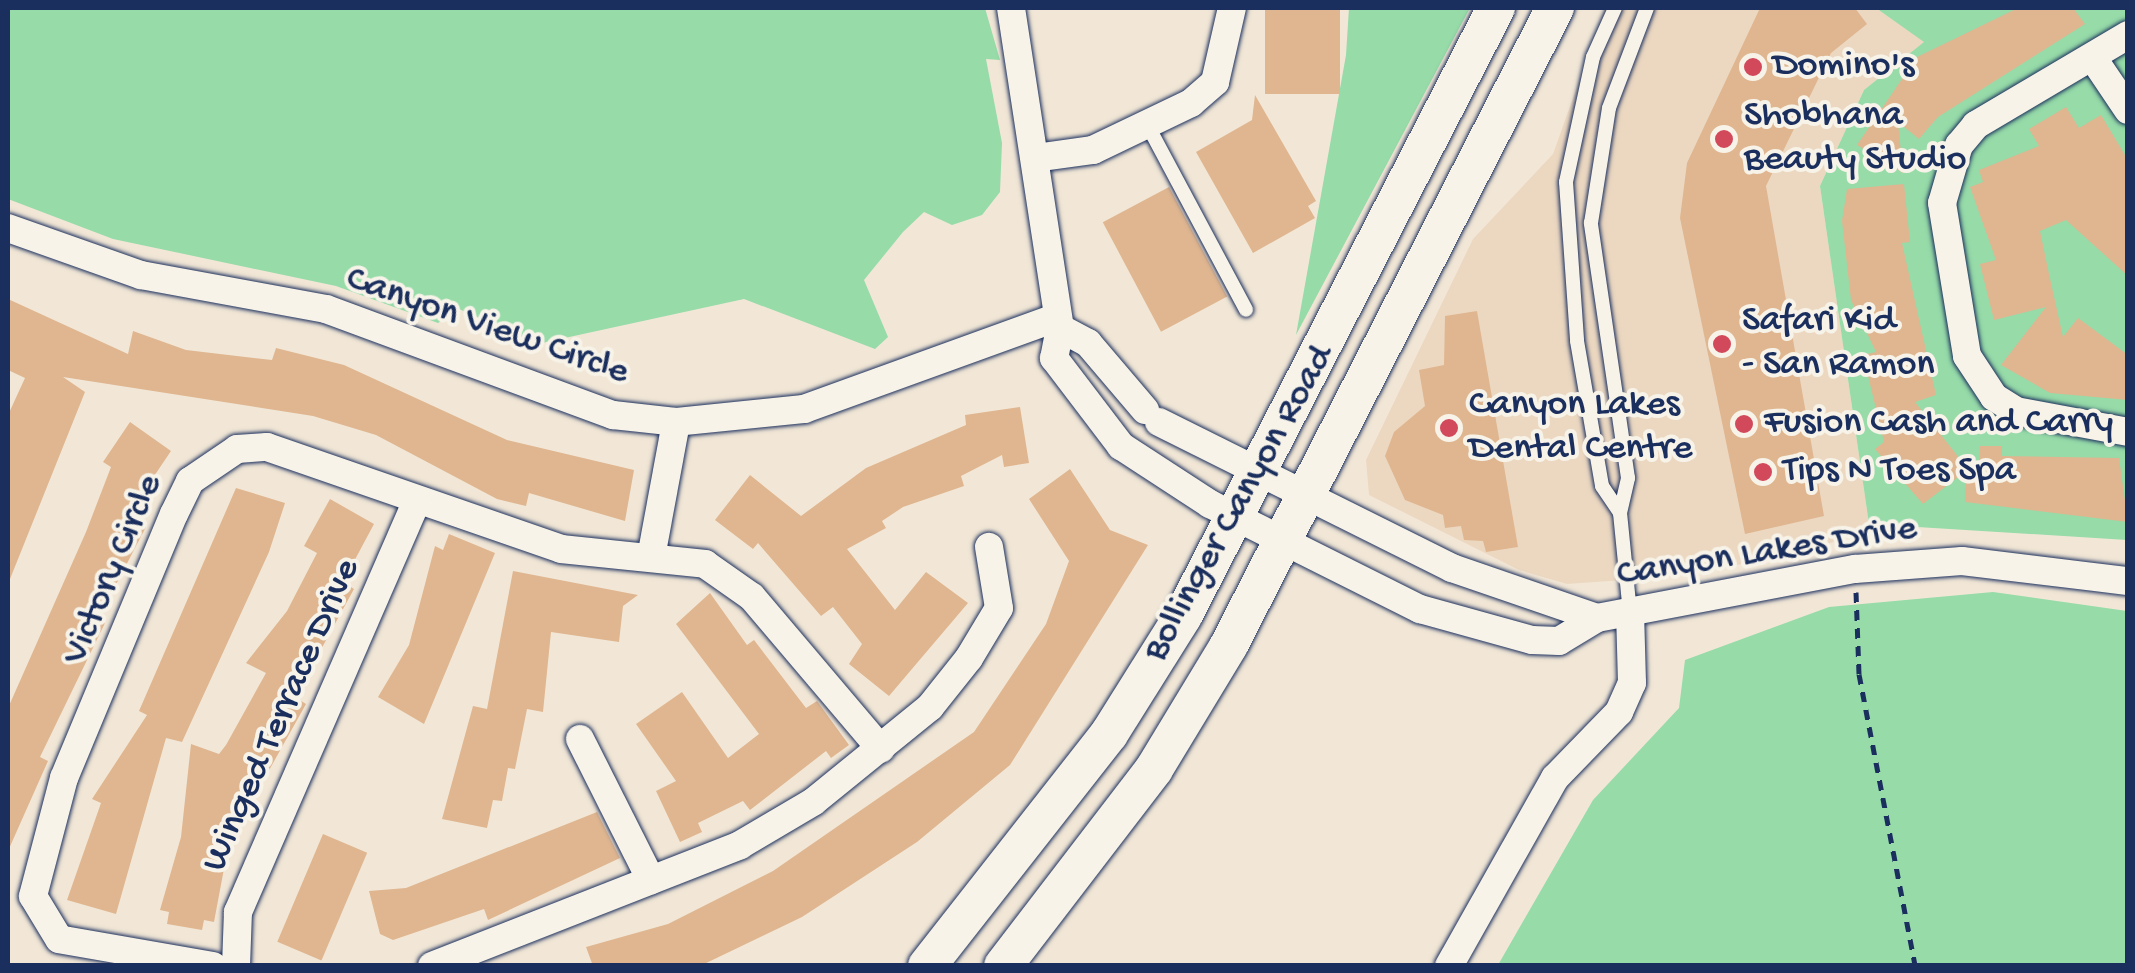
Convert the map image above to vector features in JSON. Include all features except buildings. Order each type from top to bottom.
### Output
[{"type":"main road","name":"Bollinger Canyon Road","points":[[927,966],[1109,734],[1238,518],[1496,8]]},
{"type":"main road","name":"Bollinger Canyon Road","points":[[1003,966],[1154,769],[1285,542],[1555,8]]},
{"type":"street","points":[[1010,8],[1058,323],[1054,358],[1100,425],[1150,468],[1238,518]]},
{"type":"street","points":[[1035,158],[1149,128],[1214,82],[1232,8]]},
{"type":"street","points":[[2128,35],[2095,60],[1976,125],[1959,146],[1942,204],[1968,356],[1994,397],[2016,412],[2128,432]]},
{"type":"street","points":[[2095,60],[2128,110]]},
{"type":"street","name":"Canyon View Circle","points":[[8,228],[141,275],[326,309],[614,415],[676,422],[804,409],[1058,323]]},
{"type":"street","points":[[1058,323],[1155,413],[1309,499]]},
{"type":"street","points":[[652,552],[676,422]]},
{"type":"street","name":"Victory Circle","points":[[213,966],[60,939],[33,896],[64,778],[174,514],[209,463],[267,446],[561,549],[652,552],[705,564],[752,598],[881,749]]},
{"type":"street","name":"Canyon Lakes Drive","points":[[1309,499],[1452,568],[1597,618]]},
{"type":"street","name":"Winged Terrace Drive","points":[[236,966],[238,912],[416,500]]},
{"type":"street","name":"Canyon Lakes Drive","points":[[1238,518],[1468,629],[1559,641],[1597,618],[1856,569],[1962,561],[2128,581]]},
{"type":"street","points":[[432,966],[740,845],[881,749],[930,707],[999,608],[989,548]]},
{"type":"street","points":[[1449,966],[1556,778],[1619,712],[1632,683],[1630,613]]},
{"type":"street","points":[[580,738],[651,880]]},
{"type":"lane","points":[[1615,8],[1582,95],[1566,182],[1578,340],[1602,486],[1620,513]]},
{"type":"lane","points":[[1630,613],[1620,513],[1628,478],[1591,223],[1609,108],[1648,8]]},
{"type":"lane","points":[[1149,128],[1246,310]]},
{"type":"path","points":[[1856,569],[1859,674],[1915,966]]},
{"type":"shaded area","points":[[1605,8],[1876,8],[1925,42],[1864,90],[1820,186],[1869,524],[1834,542],[1695,575],[1567,584],[1519,570],[1369,495],[1366,460],[1473,239],[1553,154]]},
{"type":"green space","points":[[8,8],[985,8],[1000,60],[986,59],[1002,143],[1000,192],[982,215],[952,225],[924,212],[864,280],[888,337],[875,349],[744,299],[537,344],[459,309],[438,323],[336,286],[113,239],[8,199]]},
{"type":"green space","points":[[1349,8],[1470,8],[1296,335],[1346,55]]},
{"type":"green space","points":[[1876,8],[2127,8],[2127,540],[1869,524],[1820,186],[1864,90],[1924,42]]},
{"type":"green space","points":[[1993,592],[2127,611],[2127,965],[1498,965],[1593,800],[1679,708],[1685,660],[1829,607]]},
{"type":"place","name":"Domino's","points":[[1753,67]]},
{"type":"place","name":"Shobhana Beauty Studio","points":[[1724,139]]},
{"type":"place","name":"Safari Kid - San Ramon","points":[[1722,344]]},
{"type":"place","name":"Fusion Cash and Carry","points":[[1744,424]]},
{"type":"place","name":"Canyon Lakes Dental Centre","points":[[1449,428]]},
{"type":"place","name":"Tips N Toes Spa","points":[[1763,472]]}]
